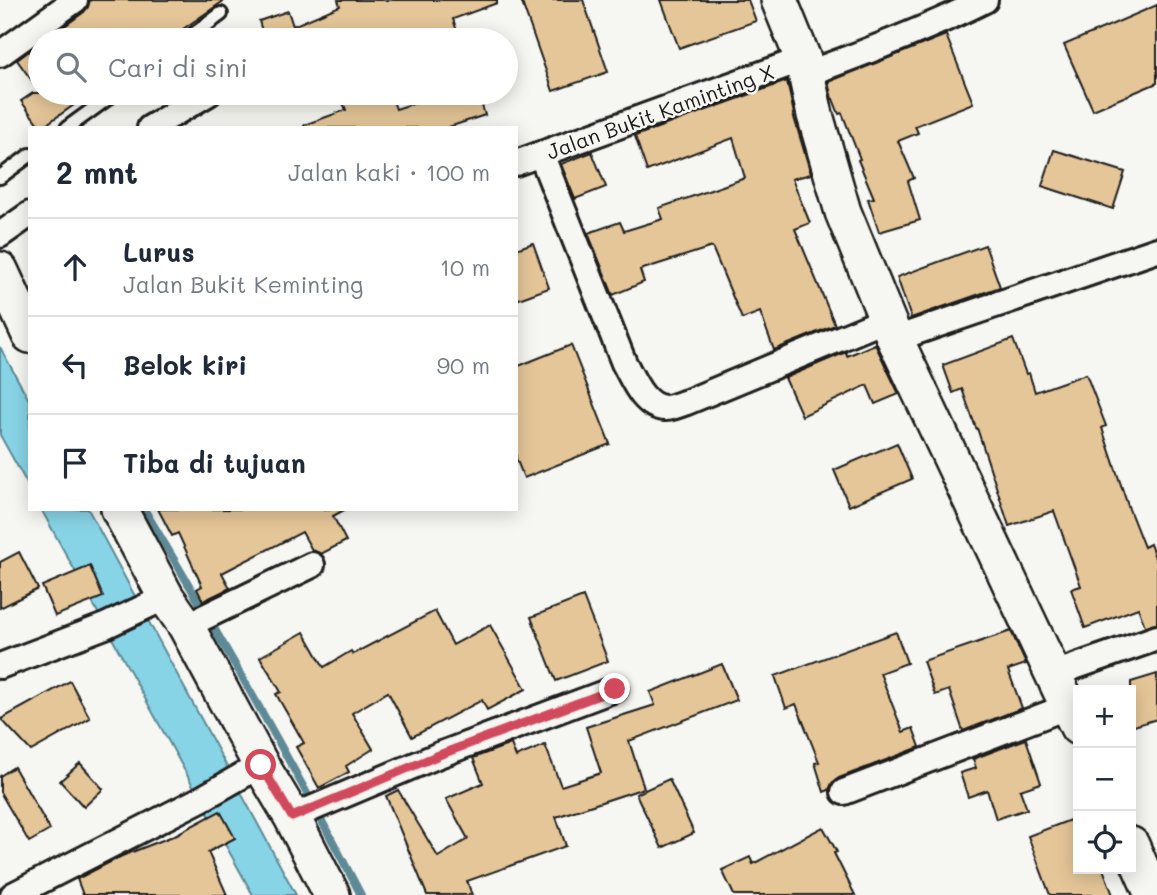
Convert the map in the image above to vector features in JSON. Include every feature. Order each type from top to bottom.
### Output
[{"type":"street","points":[[36,28],[75,0]]},
{"type":"street","points":[[779,0],[805,67],[843,212],[891,329],[1073,714]]},
{"type":"street","name":"Jalan Bukit Kaminting X","points":[[518,162],[805,67],[892,42],[985,0]]},
{"type":"street","points":[[0,54],[28,34]]},
{"type":"street","points":[[153,126],[189,105]]},
{"type":"street","points":[[541,155],[624,363],[642,394],[653,405],[666,408],[891,329],[1157,250]]},
{"type":"street","points":[[0,235],[28,215]]},
{"type":"street","points":[[0,272],[28,331]]},
{"type":"street","points":[[120,511],[154,603],[186,626],[248,773],[292,817],[332,895]]},
{"type":"street","points":[[186,626],[312,565]]},
{"type":"street","points":[[0,666],[58,646],[154,603]]},
{"type":"street","points":[[1054,674],[1157,638]]},
{"type":"street","points":[[292,817],[439,755],[615,689]]},
{"type":"street","points":[[844,792],[1073,716]]},
{"type":"street","points":[[13,895],[248,773]]},
{"type":"street","points":[[1136,856],[1153,895]]},
{"type":"lane","points":[[202,28],[221,14]]},
{"type":"lane","points":[[70,126],[99,105]]},
{"type":"lane","points":[[0,177],[28,156]]},
{"type":"water","points":[[0,347],[28,398],[28,485],[0,435]]},
{"type":"water","points":[[42,511],[89,511],[296,895],[253,895]]},
{"type":"building","points":[[90,0],[225,0],[184,28],[62,28],[88,7]]},
{"type":"building","points":[[338,0],[497,0],[497,3],[453,19],[456,28],[261,28],[259,21],[288,11],[293,26],[340,6]]},
{"type":"building","points":[[521,0],[583,0],[608,72],[553,91]]},
{"type":"building","points":[[661,0],[748,0],[756,21],[679,48]]},
{"type":"building","points":[[1157,5],[1157,83],[1093,110],[1064,45]]},
{"type":"building","points":[[946,35],[973,103],[915,126],[918,133],[898,141],[914,178],[908,181],[920,220],[879,232],[868,199],[874,198],[842,113],[839,114],[832,99],[828,82]]},
{"type":"building","points":[[28,52],[28,75],[17,60]]},
{"type":"building","points":[[787,81],[793,114],[811,174],[792,179],[810,223],[795,229],[835,325],[774,350],[760,312],[742,319],[712,247],[640,270],[644,282],[613,295],[588,233],[620,222],[624,231],[663,219],[659,208],[745,178],[733,138],[647,171],[635,136]]},
{"type":"building","points":[[28,96],[28,105],[74,105],[44,126],[40,126],[21,101]]},
{"type":"building","points":[[344,105],[394,105],[396,109],[408,105],[482,105],[485,115],[452,126],[304,126],[346,110]]},
{"type":"building","points":[[1054,150],[1125,172],[1113,209],[1042,186]]},
{"type":"building","points":[[592,152],[606,187],[575,199],[561,164]]},
{"type":"building","points":[[533,243],[549,288],[518,299],[518,248]]},
{"type":"building","points":[[985,245],[1000,287],[911,318],[897,277]]},
{"type":"building","points":[[1013,339],[1035,392],[1086,374],[1106,426],[1102,428],[1129,509],[1144,547],[1150,544],[1157,563],[1157,624],[1145,626],[1138,608],[1085,628],[1071,589],[1081,586],[1054,511],[1009,526],[962,389],[953,393],[943,365]]},
{"type":"building","points":[[875,344],[899,394],[875,404],[867,385],[802,416],[785,378],[846,352],[847,356]]},
{"type":"building","points":[[571,345],[610,444],[524,478],[518,463],[518,366]]},
{"type":"building","points":[[897,443],[912,479],[849,506],[834,470]]},
{"type":"building","points":[[159,511],[342,511],[333,516],[346,541],[321,554],[312,550],[302,532],[222,573],[230,588],[203,601],[197,589],[202,586],[178,533],[172,536]]},
{"type":"building","points":[[19,552],[38,589],[0,608],[0,562]]},
{"type":"building","points":[[90,566],[103,597],[55,616],[42,586]]},
{"type":"building","points":[[583,597],[608,661],[556,681],[531,617]]},
{"type":"building","points":[[435,611],[453,645],[490,625],[526,689],[487,710],[482,700],[412,737],[388,692],[352,713],[373,749],[346,766],[349,772],[319,788],[296,747],[304,743],[276,694],[281,692],[260,657],[304,632],[324,667],[351,651],[353,654]]},
{"type":"building","points":[[1011,631],[1026,664],[1008,670],[1022,708],[963,731],[949,690],[935,695],[923,661]]},
{"type":"building","points":[[896,632],[907,663],[880,673],[903,732],[913,728],[920,747],[839,778],[824,792],[815,763],[819,762],[796,704],[786,708],[775,676]]},
{"type":"building","points":[[722,664],[737,700],[629,741],[644,788],[556,817],[566,846],[467,881],[472,895],[427,895],[386,796],[398,790],[438,857],[468,839],[446,799],[483,783],[473,758],[511,744],[516,757],[545,745],[561,786],[601,773],[586,727],[655,705],[650,692]]},
{"type":"building","points":[[1157,674],[1157,719],[1136,725],[1136,685],[1131,685],[1131,682]]},
{"type":"building","points":[[70,681],[90,718],[31,751],[1,719]]},
{"type":"building","points":[[1026,739],[1041,783],[1020,790],[1027,809],[996,819],[987,790],[968,797],[960,773],[976,768],[973,759]]},
{"type":"building","points":[[80,763],[103,789],[84,807],[60,781]]},
{"type":"building","points":[[14,767],[50,830],[29,842],[0,792],[0,776]]},
{"type":"building","points":[[669,779],[694,833],[662,848],[636,794]]},
{"type":"building","points":[[220,811],[235,838],[208,852],[227,895],[83,895],[77,879],[122,856],[173,836]]},
{"type":"building","points":[[1073,819],[1073,874],[1105,874],[1113,895],[1050,895],[1028,836]]},
{"type":"building","points":[[823,827],[855,895],[734,895],[722,870],[750,857],[753,864]]},
{"type":"waterway","points":[[145,511],[309,797],[361,895]]},
{"type":"route","points":[[261,765],[292,817],[439,755],[615,689]]}]
